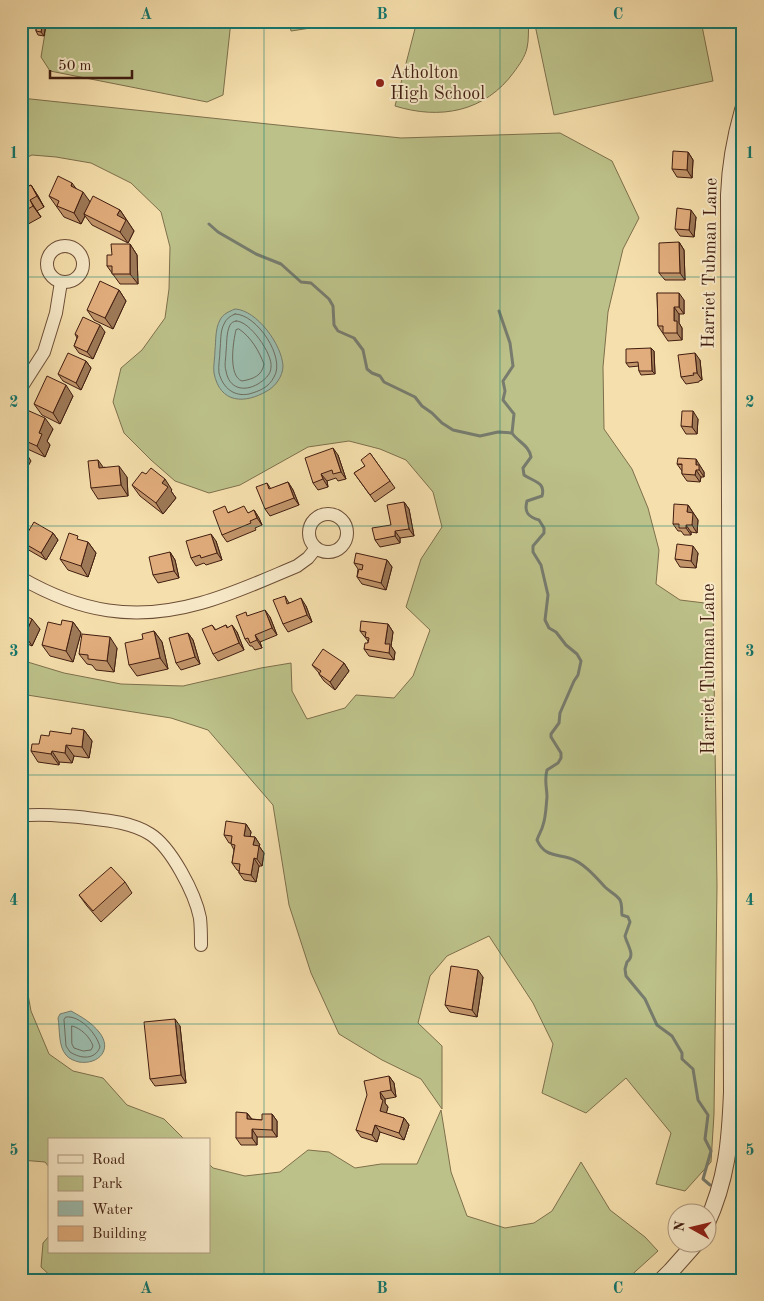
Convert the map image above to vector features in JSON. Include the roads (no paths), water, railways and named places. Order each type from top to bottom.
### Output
[{"type":"street","name":"Harriet Tubman Lane","points":[[716,1204],[723,1183],[730,1131],[737,993],[736,221],[730,174],[737,129],[743,110]]},
{"type":"street","points":[[21,388],[44,352],[51,333],[61,282]]},
{"type":"street","points":[[21,578],[61,599],[97,609],[124,612],[166,610],[187,607],[212,600],[298,566],[316,548]]},
{"type":"street","points":[[21,816],[46,814],[98,819],[124,824],[149,834],[168,850],[195,902],[200,918],[201,945]]},
{"type":"street","points":[[662,1280],[686,1254]]},
{"type":"water","points":[[235,309],[252,315],[267,330],[278,348],[283,366],[280,377],[270,389],[259,395],[242,399],[228,396],[222,391],[214,373],[218,324],[224,315]]},
{"type":"water","points":[[71,1011],[90,1023],[103,1038],[105,1044],[102,1055],[93,1061],[76,1061],[69,1058],[63,1051],[60,1042],[58,1018],[60,1014]]},
{"type":"waterway","points":[[209,224],[218,232],[256,254],[281,264],[301,282],[311,283],[329,299],[333,306],[334,325],[338,331],[354,338],[363,350],[367,369],[380,376],[384,382],[415,397],[422,406],[442,423],[453,430],[480,436],[498,432],[512,433]]},
{"type":"waterway","points":[[499,311],[510,343],[513,366],[503,381],[505,391],[503,400],[514,414],[512,433],[530,453],[531,457],[523,468],[524,475],[541,485],[543,491],[542,496],[527,501],[526,508],[528,514],[539,520],[544,528],[544,533],[533,546],[533,552],[541,565],[548,595],[545,620],[549,628],[556,632],[566,645],[577,654],[581,661],[578,675],[560,713],[559,723],[551,734],[561,753],[561,758],[558,763],[547,770],[545,815],[543,827],[537,840],[547,852],[569,858],[584,866],[620,900],[622,915],[628,917],[630,922],[625,936],[631,953],[625,969],[626,976],[645,999],[657,1025],[672,1036],[682,1053],[682,1059],[693,1069],[698,1100],[708,1115],[705,1139],[711,1151],[703,1179],[710,1185]]},
{"type":"place","name":"Atholton High School","points":[[380,83]]}]
